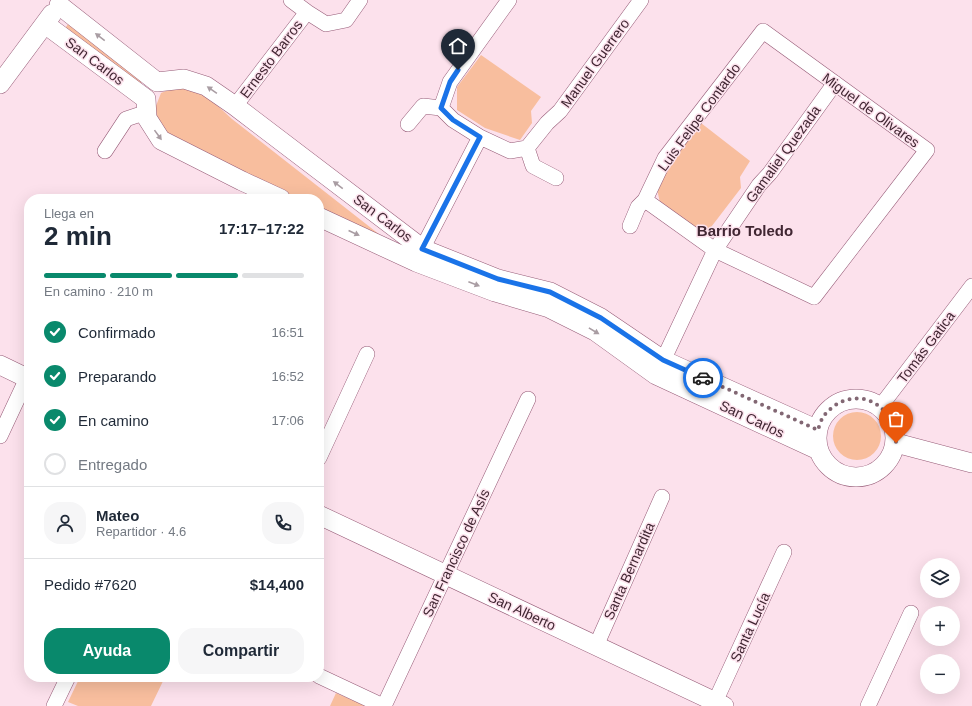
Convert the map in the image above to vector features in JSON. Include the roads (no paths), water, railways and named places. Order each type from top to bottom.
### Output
[{"type":"street","name":"Ernesto Barros","points":[[291,0],[326,24],[346,20],[360,0]]},
{"type":"street","points":[[441,108],[450,82],[509,0]]},
{"type":"street","name":"Manuel Guerrero","points":[[528,148],[547,123],[560,111],[641,0]]},
{"type":"street","points":[[0,84],[61,2]]},
{"type":"street","name":"San Carlos","points":[[61,2],[157,82],[184,79],[206,86],[235,106],[419,255]]},
{"type":"street","name":"Ernesto Barros","points":[[235,106],[307,12]]},
{"type":"street","name":"San Carlos","points":[[45,24],[146,106]]},
{"type":"street","name":"Miguel de Olivares","points":[[715,250],[814,298],[927,150],[763,31]]},
{"type":"street","name":"Luis Felipe Contardo","points":[[630,226],[638,207],[645,200],[665,158],[763,31]]},
{"type":"street","points":[[157,82],[146,106],[147,118],[161,140],[270,194]]},
{"type":"street","name":"Gamaliel Quezada","points":[[660,367],[715,250],[759,185],[770,173],[835,83]]},
{"type":"street","points":[[105,151],[126,119],[146,106]]},
{"type":"street","points":[[408,124],[423,106],[441,108],[453,120],[480,137],[510,151],[528,148],[533,166],[556,178]]},
{"type":"street","points":[[419,255],[480,137]]},
{"type":"street","points":[[645,200],[715,250]]},
{"type":"street","name":"San Carlos","points":[[324,219],[419,255],[498,279],[550,292],[601,318],[660,367],[818,450],[832,469],[842,475],[854,478],[866,477],[877,472],[886,464],[896,443]]},
{"type":"street","name":"Tomás Gatica","points":[[880,407],[969,296]]},
{"type":"street","points":[[324,447],[367,354]]},
{"type":"street","points":[[0,365],[24,375]]},
{"type":"street","name":"San Carlos","points":[[660,367],[818,430]]},
{"type":"street","points":[[0,436],[24,385]]},
{"type":"street","name":"San Francisco de Asís","points":[[383,706],[528,399]]},
{"type":"street","points":[[818,450],[818,430],[822,418],[831,408],[842,402],[855,399],[868,401],[880,407],[891,419],[894,427],[896,443],[972,463]]},
{"type":"street","name":"Santa Bernardita","points":[[596,646],[662,497]]},
{"type":"street","name":"San Alberto","points":[[324,517],[719,704]]},
{"type":"street","name":"Santa Lucía","points":[[719,704],[784,552]]},
{"type":"street","points":[[868,706],[911,613]]},
{"type":"street","points":[[324,678],[383,706]]},
{"type":"street","points":[[58,705],[66,682]]},
{"type":"district","name":"Barrio Toledo","points":[[745,231]]}]
